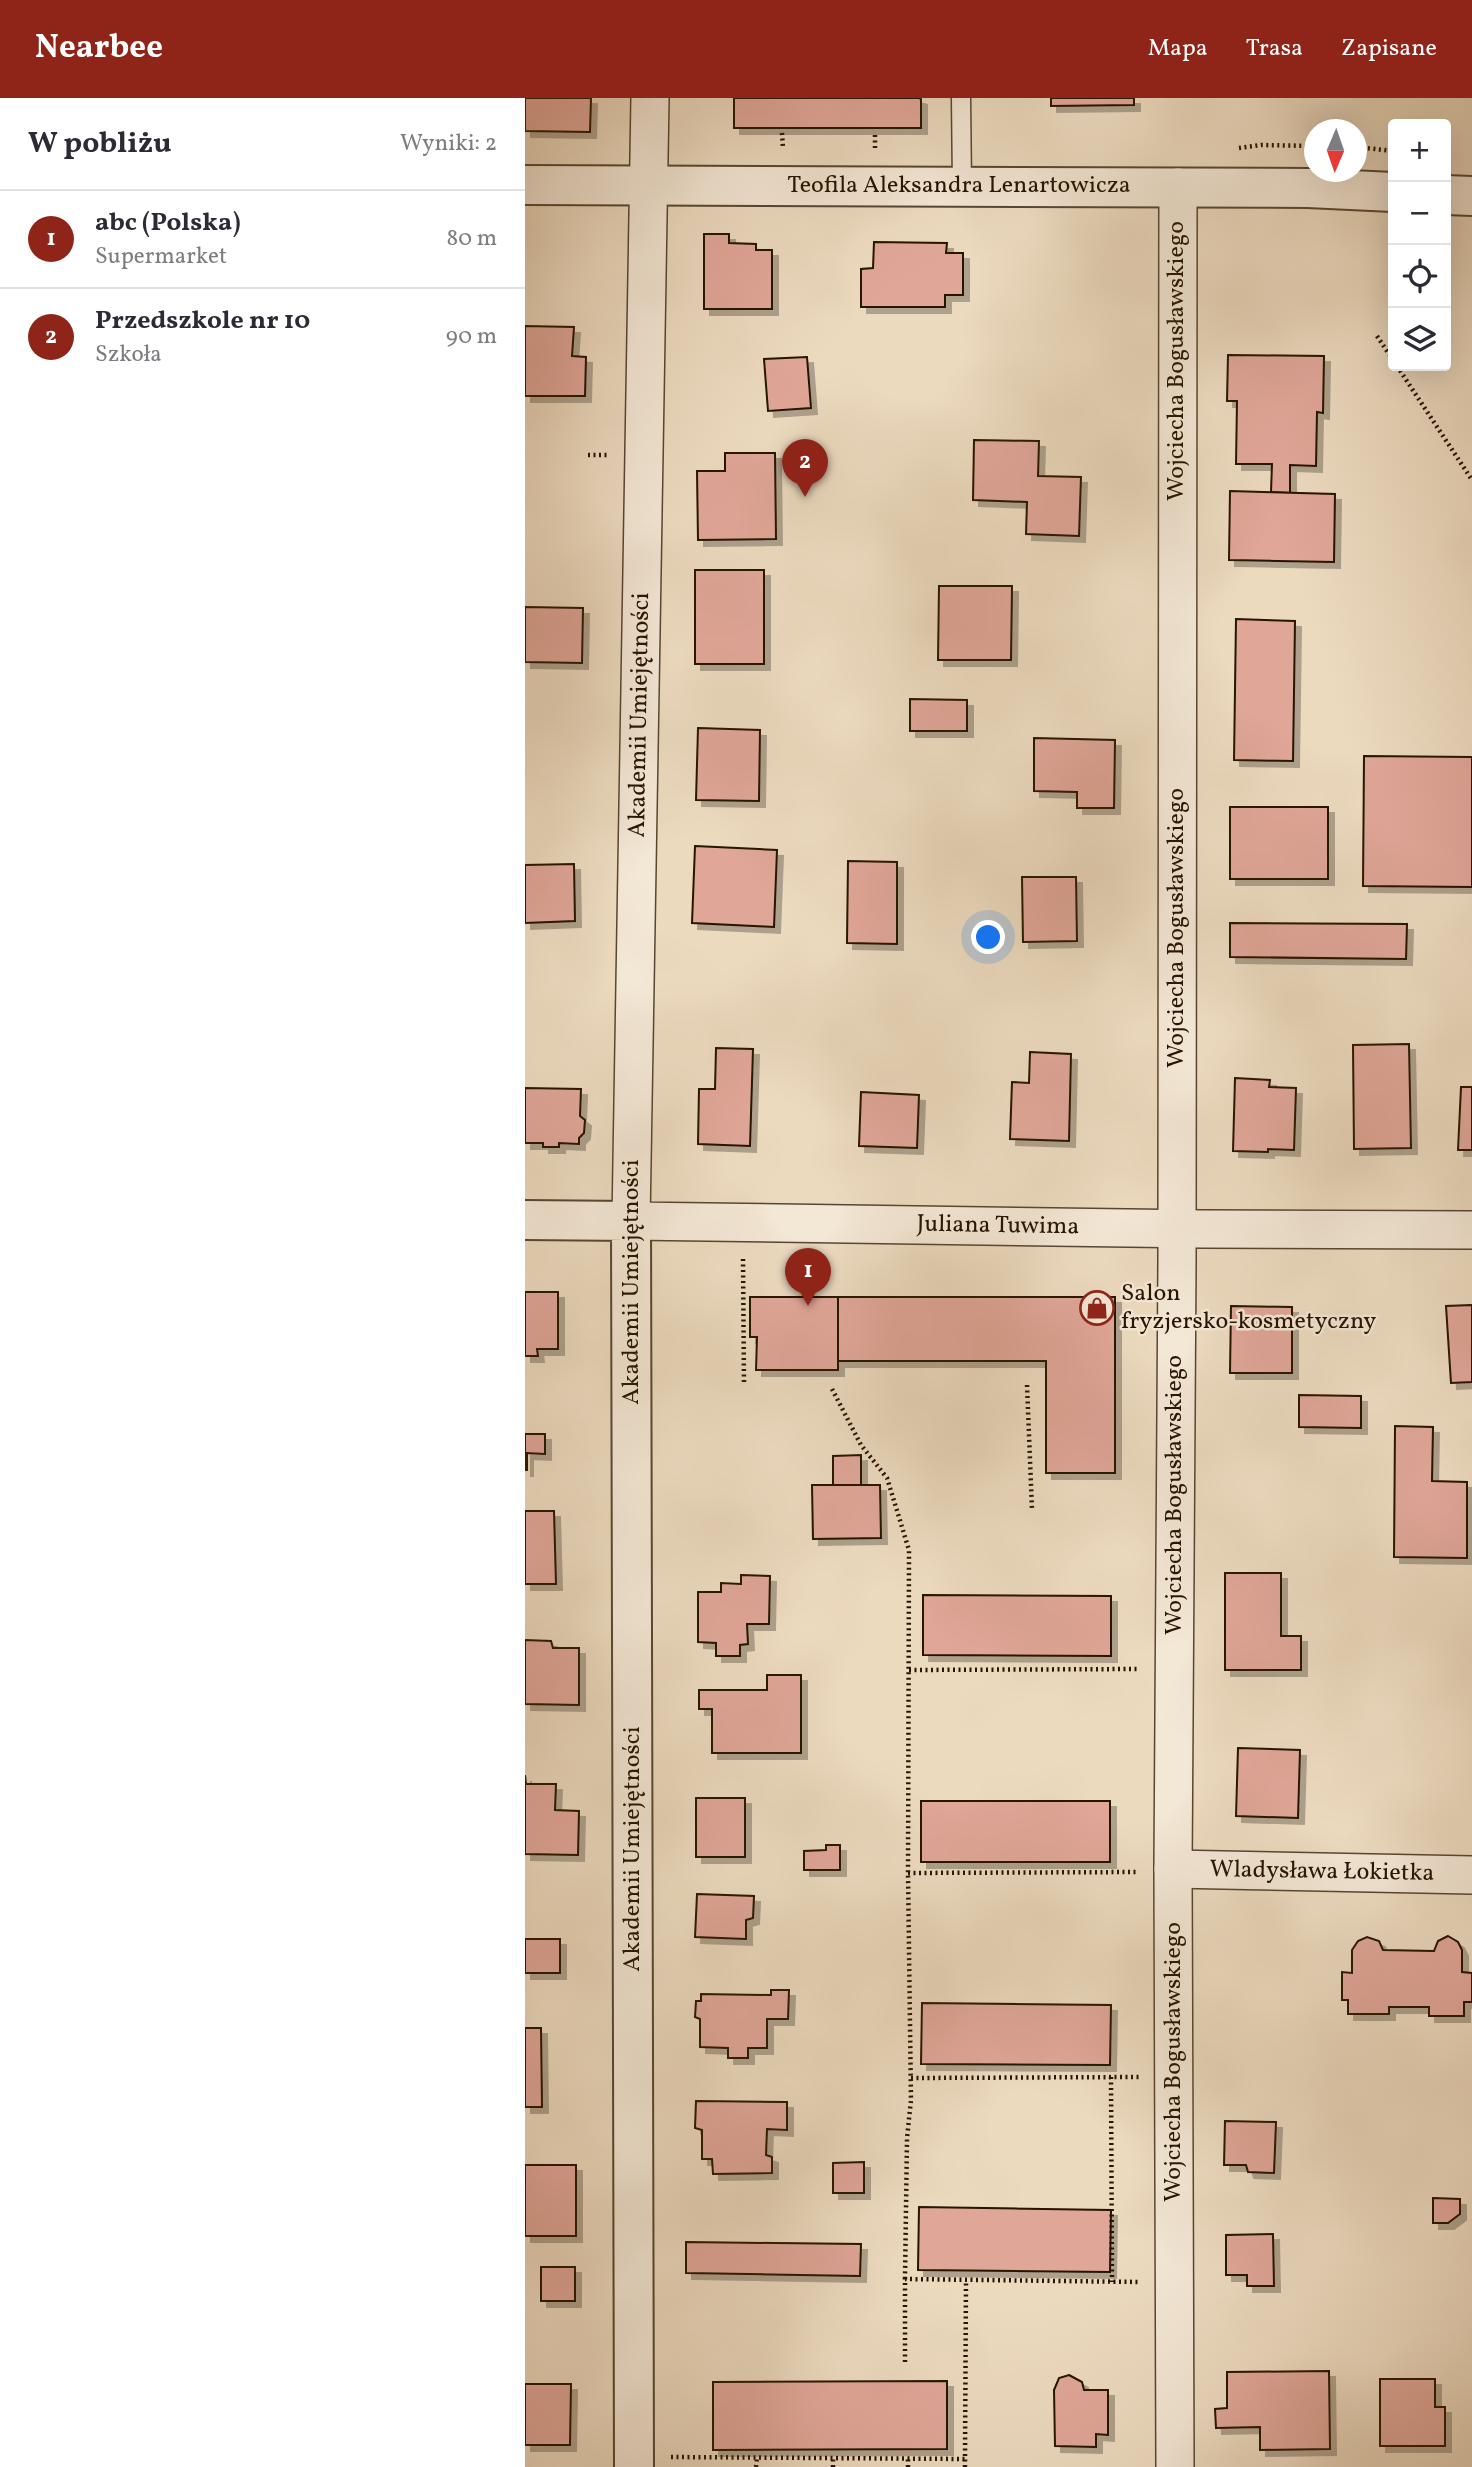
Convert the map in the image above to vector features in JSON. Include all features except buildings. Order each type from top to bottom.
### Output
[{"type":"street","name":"Akademii Umiejętności","points":[[646,2462],[631,1221],[650,98]]},
{"type":"street","name":"Teofila Aleksandra Lenartowicza","points":[[525,185],[1308,188],[1388,192]]},
{"type":"street","name":"Wojciecha Bogusławskiego","points":[[1175,2467],[1173,1869],[1178,187]]},
{"type":"street","points":[[1451,195],[1472,196]]},
{"type":"street","name":"Juliana Tuwima","points":[[525,1220],[1177,1229],[1472,1230]]},
{"type":"street","name":"Wladysława Łokietka","points":[[1173,1869],[1472,1875]]},
{"type":"lane","points":[[961,98],[963,186]]},
{"type":"path","points":[[1367,148],[1388,150]]},
{"type":"path","points":[[1377,336],[1388,352]]},
{"type":"path","points":[[1400,371],[1472,480]]},
{"type":"path","points":[[743,1258],[744,1385]]},
{"type":"path","points":[[1027,1385],[1032,1510]]},
{"type":"path","points":[[832,1390],[861,1445],[887,1478],[909,1550],[908,1872],[911,2078],[905,2362]]},
{"type":"path","points":[[909,1670],[1144,1669]]},
{"type":"path","points":[[908,1872],[1140,1872],[1173,1869]]},
{"type":"path","points":[[1111,2077],[1112,2282]]},
{"type":"path","points":[[911,2078],[1139,2077]]},
{"type":"path","points":[[905,2279],[1141,2282]]},
{"type":"path","points":[[965,2467],[966,2280]]},
{"type":"path","points":[[756,2467],[757,2458]]},
{"type":"path","points":[[646,2462],[757,2458],[965,2459]]},
{"type":"path","points":[[832,2467],[833,2458]]},
{"type":"path","points":[[908,2458],[908,2467]]},
{"type":"place","name":"Przedszkole nr 10","points":[[805,497]]},
{"type":"place","name":"abc (Polska)","points":[[808,1306]]},
{"type":"place","name":"Salon fryzjersko-kosmetyczny","points":[[1097,1308]]}]
